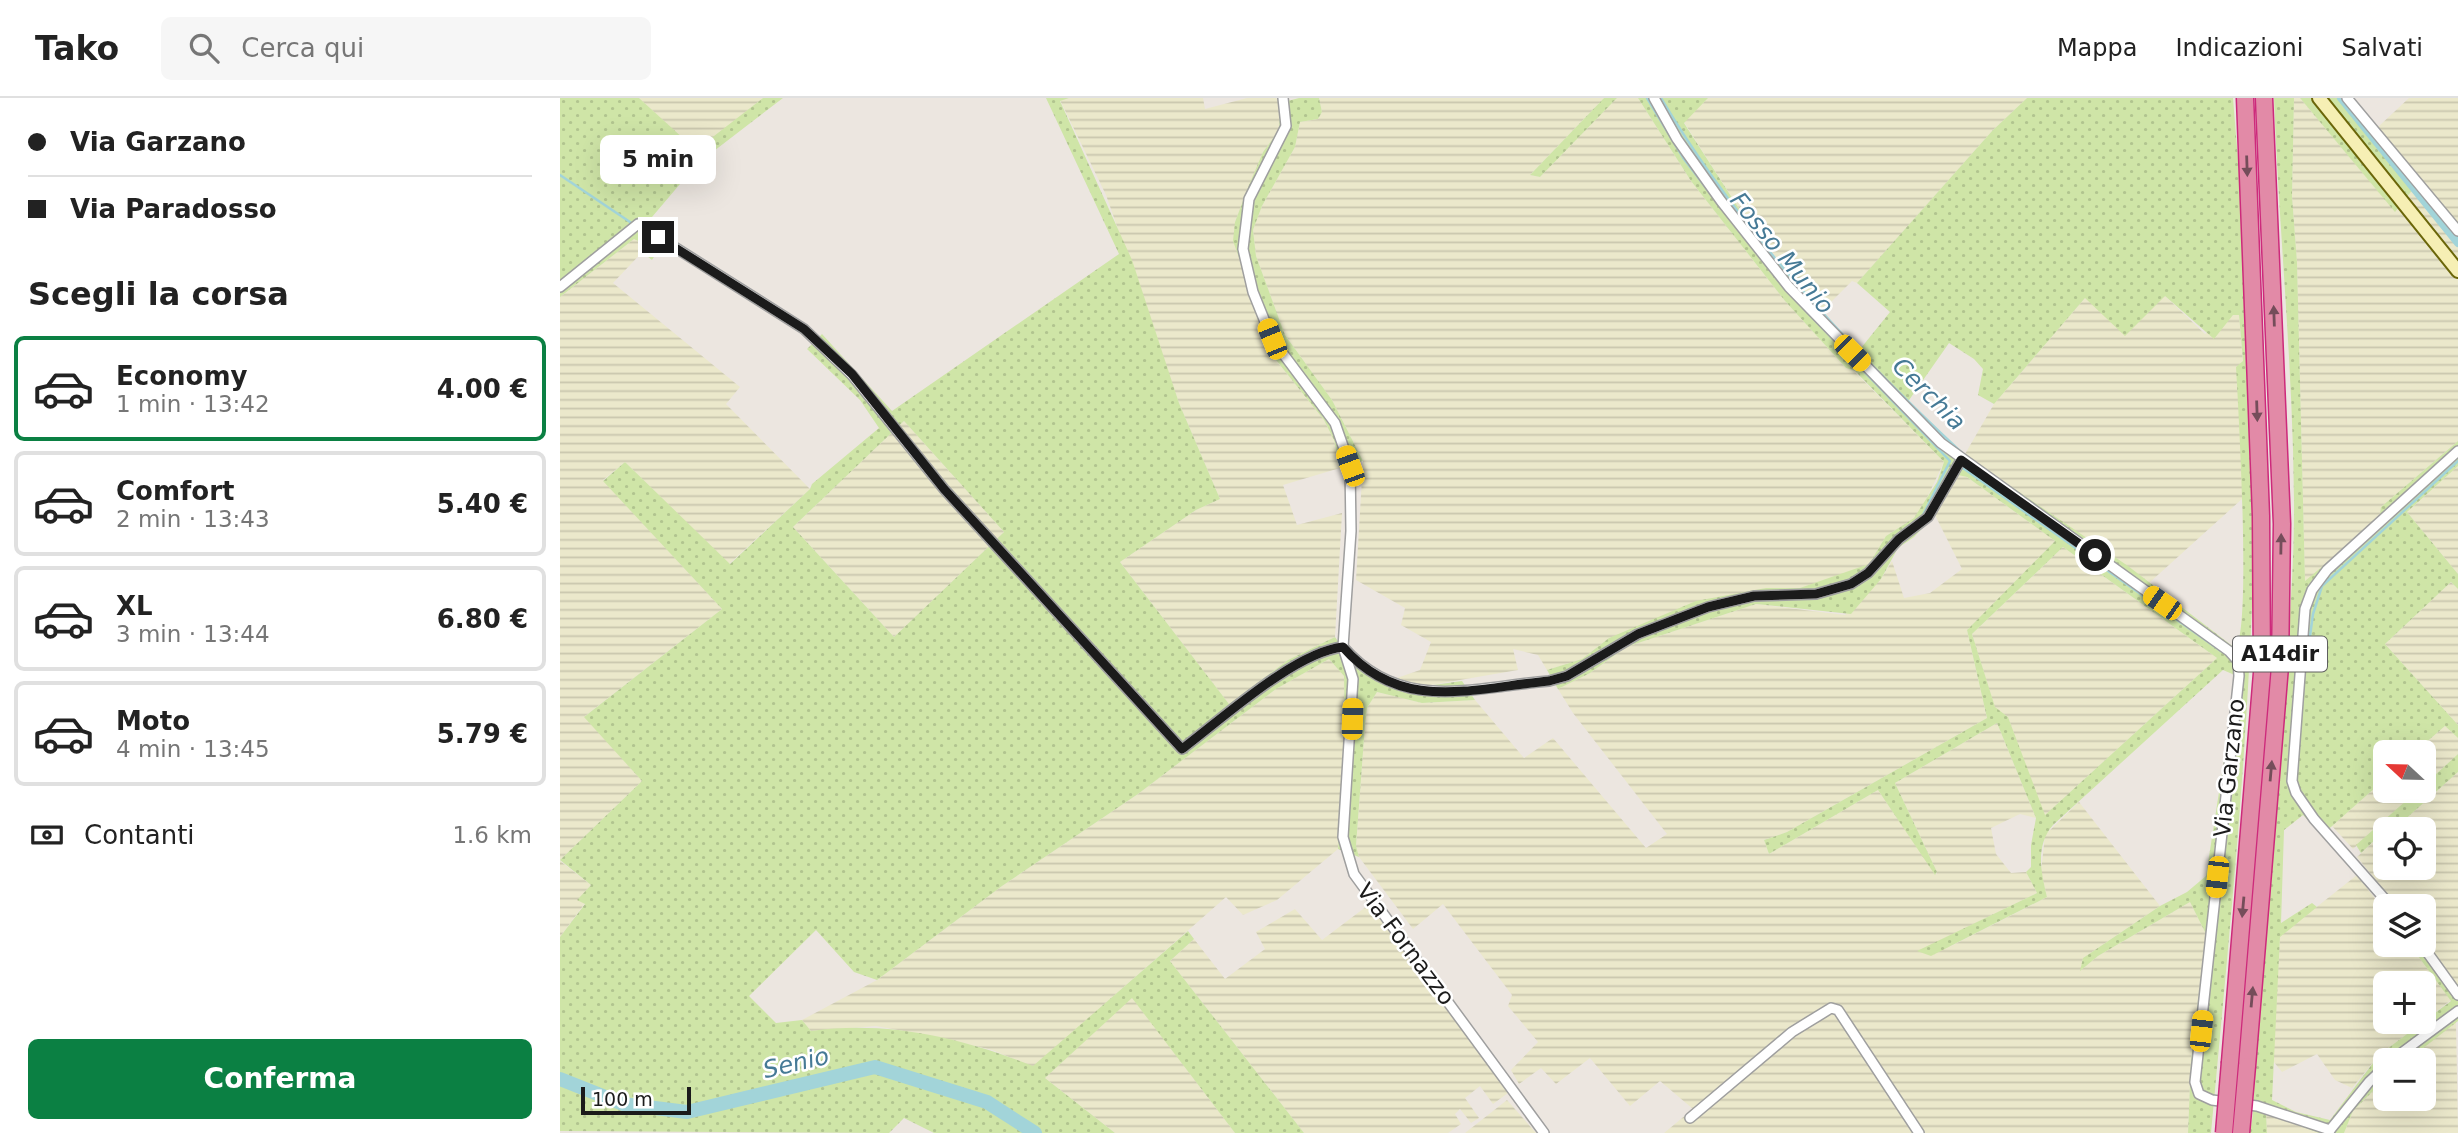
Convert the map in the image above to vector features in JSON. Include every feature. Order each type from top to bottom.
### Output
[{"type":"highway","name":"A14dir","points":[[2224,1133],[2262,673],[2261,516],[2245,98]]},
{"type":"highway","name":"A14dir","points":[[2241,1133],[2280,666],[2282,524],[2264,98]]},
{"type":"main road","points":[[2319,98],[2458,271]]},
{"type":"street","name":"Via Fornazzo","points":[[1283,98],[1286,126],[1249,199],[1243,249],[1253,292],[1272,339],[1335,423],[1350,466],[1350,531],[1343,647],[1353,679],[1343,837],[1354,874],[1544,1133]]},
{"type":"street","name":"Via Garzano","points":[[1654,98],[1677,139],[1721,201],[1789,287],[1912,414],[1961,460],[2230,651],[2238,662],[2239,676],[2195,1082],[2199,1094],[2211,1100],[2257,1106],[2331,1132]]},
{"type":"street","points":[[2347,98],[2458,231]]},
{"type":"street","points":[[560,287],[638,224],[804,329],[852,374],[944,489],[1182,749],[1270,682],[1325,649],[1343,647],[1353,659],[1391,683],[1424,693],[1556,680],[1629,639],[1708,607],[1754,596],[1816,594],[1851,584],[1868,573],[1899,539],[1928,517],[1961,460]]},
{"type":"street","points":[[2380,894],[2314,819],[2296,793],[2292,781],[2305,609],[2312,590],[2327,570],[2458,451]]},
{"type":"street","points":[[2431,957],[2458,995]]},
{"type":"street","points":[[1690,1118],[1791,1032],[1831,1008],[1838,1010],[1919,1133]]},
{"type":"street","points":[[2408,1048],[2458,1011]]},
{"type":"street","points":[[2331,1132],[2373,1078]]},
{"type":"shaded area","points":[[639,98],[763,98],[696,151]]},
{"type":"shaded area","points":[[1203,98],[1205,109],[1247,98],[1276,98],[1280,103],[1279,130],[1263,152],[1235,222],[1276,360],[1324,420],[1334,440],[1340,468],[1283,485],[1297,525],[1342,513],[1335,637],[1288,660],[1229,704],[1120,562],[1196,510],[1220,499],[1179,403],[1106,195],[1060,100]]},
{"type":"shaded area","points":[[1319,98],[1604,98],[1530,175],[1540,177],[1617,98],[1638,98],[1691,181],[1785,301],[1846,368],[1854,371],[1944,462],[1924,504],[1914,518],[1886,536],[1869,564],[1827,582],[1800,588],[1766,588],[1609,638],[1582,659],[1547,670],[1538,655],[1513,649],[1518,670],[1419,687],[1394,679],[1420,670],[1431,642],[1401,625],[1405,608],[1356,580],[1363,461],[1332,400],[1285,335],[1256,256],[1253,230],[1262,206],[1295,147],[1300,122],[1318,119],[1322,112]]},
{"type":"shaded area","points":[[1708,98],[2027,98],[1992,131],[1857,283],[1852,281],[1819,314],[1736,204],[1684,122]]},
{"type":"shaded area","points":[[2294,98],[2300,98],[2395,211],[2421,179],[2378,127],[2409,98],[2458,98],[2458,441],[2381,507],[2379,519],[2305,582],[2297,262],[2292,196]]},
{"type":"shaded area","points":[[634,239],[648,246],[613,283],[740,387],[726,404],[810,489],[729,564],[625,462],[603,480],[722,609],[585,716],[642,781],[560,860],[560,297]]},
{"type":"shaded area","points":[[2165,296],[2205,334],[2233,315],[2239,315],[2243,362],[2242,499],[2149,583],[1965,454],[1994,404],[2085,298]]},
{"type":"shaded area","points":[[904,421],[1004,532],[894,637],[793,527]]},
{"type":"shaded area","points":[[2458,466],[2458,574],[2407,512]]},
{"type":"shaded area","points":[[1959,475],[1967,477],[2055,541],[1967,630],[1987,718],[1787,832],[1764,840],[1769,854],[1878,790],[1936,875],[1937,872],[1895,783],[1997,723],[2036,818],[2020,814],[1991,828],[1996,854],[2011,873],[2026,872],[2037,893],[1919,951],[1951,946],[2047,897],[2041,872],[2045,835],[2079,802],[2160,906],[2083,958],[2081,970],[2098,956],[2190,902],[2206,934],[2191,1060],[2188,1133],[1664,1133],[1693,1109],[1660,1081],[1630,1106],[1590,1058],[1556,1084],[1541,1068],[1519,1084],[1511,1070],[1538,1042],[1508,1006],[1512,995],[1443,904],[1413,929],[1359,857],[1356,847],[1365,725],[1367,708],[1377,692],[1422,703],[1475,700],[1524,758],[1553,738],[1646,848],[1667,834],[1573,713],[1558,689],[1590,673],[1626,647],[1756,604],[1845,615],[1881,579],[1892,561],[1904,598],[1930,593],[1962,569],[1935,515]]},
{"type":"shaded area","points":[[2063,547],[2217,658],[2044,816],[2008,717],[1995,708],[1972,634]]},
{"type":"shaded area","points":[[2451,582],[2458,589],[2458,725],[2385,644]]},
{"type":"shaded area","points":[[1329,659],[1344,676],[1345,737],[1338,849],[1277,900],[1243,915],[1226,897],[1033,1067],[992,1050],[942,1038],[876,1026],[811,1031],[802,1020],[877,980],[1002,886],[1138,794],[1276,689]]},
{"type":"shaded area","points":[[2445,726],[2458,738],[2458,754],[2436,774],[2436,740],[2429,740]]},
{"type":"shaded area","points":[[2458,772],[2458,985],[2436,957],[2436,894],[2387,894],[2376,880],[2436,880],[2436,817],[2408,817],[2423,803],[2436,803],[2436,792]]},
{"type":"shaded area","points":[[2373,790],[2373,803],[2404,803],[2388,817],[2373,817],[2373,831],[2353,849],[2332,826]]},
{"type":"shaded area","points":[[2373,842],[2373,877],[2357,857]]},
{"type":"shaded area","points":[[560,861],[591,885],[578,899],[585,903],[560,937]]},
{"type":"shaded area","points":[[2357,875],[2373,896],[2373,957],[2419,957],[2429,971],[2373,971],[2373,1034],[2407,1034],[2388,1048],[2373,1048],[2373,1062],[2352,1088],[2335,1080],[2317,1054],[2282,1072],[2273,1061],[2280,936]]},
{"type":"shaded area","points":[[1371,903],[1508,1093],[1493,1104],[1480,1086],[1465,1098],[1479,1118],[1471,1123],[1460,1109],[1455,1114],[1461,1124],[1448,1133],[1304,1133],[1170,961],[1194,939],[1225,979],[1265,949],[1256,932],[1295,909],[1322,940]]},
{"type":"shaded area","points":[[2436,980],[2451,1000],[2436,1012]]},
{"type":"shaded area","points":[[1132,997],[1235,1133],[1115,1133],[1045,1078]]},
{"type":"shaded area","points":[[2456,1021],[2458,1133],[2344,1133],[2353,1111],[2373,1091],[2373,1111],[2436,1111],[2436,1048],[2423,1048]]},
{"type":"shaded area","points":[[1507,1100],[1536,1133],[1465,1133]]},
{"type":"shaded area","points":[[2266,1113],[2318,1132],[2319,1133],[2267,1133]]},
{"type":"green space","points":[[560,98],[639,98],[696,150],[763,98],[783,98],[697,164],[652,217],[668,235],[652,260],[643,253],[648,246],[634,239],[560,297]]},
{"type":"green space","points":[[1046,98],[1069,98],[1060,101],[1132,260],[1179,403],[1220,499],[1196,510],[1120,562],[1229,704],[1288,660],[1335,637],[1357,668],[1419,687],[1462,681],[1475,700],[1422,703],[1377,692],[1367,708],[1365,725],[1356,846],[1359,857],[1338,849],[1345,737],[1344,676],[1329,659],[1276,689],[1138,794],[1002,886],[877,980],[854,972],[816,930],[749,996],[776,1023],[802,1020],[811,1031],[868,1028],[924,1034],[979,1047],[1033,1066],[1188,931],[1194,939],[1170,961],[1304,1133],[1235,1133],[1132,998],[1045,1078],[1115,1133],[934,1133],[904,1118],[889,1133],[560,1131],[560,937],[585,904],[577,900],[591,885],[560,860],[642,781],[584,717],[722,609],[603,481],[625,462],[730,564],[810,489],[812,484],[879,428],[860,400],[807,349],[822,334],[892,411],[1119,254]],"holes":[[[904,421],[1004,532],[894,637],[793,527]]]},
{"type":"green space","points":[[1299,98],[1319,98],[1322,112],[1318,119],[1300,122],[1295,147],[1262,206],[1253,230],[1256,256],[1285,335],[1332,400],[1363,461],[1340,468],[1334,440],[1324,420],[1276,360],[1233,241],[1235,222],[1249,185],[1263,152],[1279,130],[1280,103]]},
{"type":"green space","points":[[1604,98],[1617,98],[1540,177],[1530,175]]},
{"type":"green space","points":[[1638,98],[1708,98],[1684,123],[1736,204],[1807,302],[1857,353],[1890,312],[1857,283],[1992,131],[2027,98],[2233,98],[2253,359],[2254,533],[2252,619],[2241,790],[2211,1133],[2188,1133],[2191,1060],[2206,934],[2190,902],[2098,956],[2080,971],[2083,958],[2160,906],[2187,892],[2206,876],[2237,676],[2223,670],[2053,825],[2047,833],[2041,860],[2047,897],[1931,956],[1917,951],[2037,893],[2026,872],[2031,867],[2031,845],[2036,818],[1997,723],[1895,783],[1937,872],[1935,875],[1878,790],[1769,854],[1764,840],[1787,832],[1987,718],[1967,630],[2055,541],[1967,477],[1958,475],[1935,515],[1914,537],[1898,548],[1881,579],[1851,614],[1756,604],[1626,647],[1590,673],[1558,689],[1547,670],[1582,659],[1609,638],[1696,601],[1766,588],[1800,588],[1869,564],[1886,536],[1914,518],[1937,482],[1944,462],[1855,371],[1846,368],[1785,301],[1691,181]],"holes":[[[2165,296],[2214,339],[2233,315],[2239,315],[2243,361],[2236,367],[2243,604],[2240,634],[2235,648],[2128,566],[1947,443],[1907,403],[1949,343],[1974,359],[1983,369],[1978,395],[1994,404],[2085,298],[2125,336]],[[2063,547],[2217,658],[2045,815],[2008,717],[1995,707],[1972,634]]]},
{"type":"green space","points":[[2274,98],[2294,98],[2292,196],[2297,262],[2305,581],[2379,519],[2381,507],[2458,441],[2458,466],[2407,512],[2458,574],[2458,589],[2451,582],[2385,644],[2458,725],[2458,738],[2445,726],[2429,740],[2373,740],[2373,790],[2322,835],[2303,815],[2284,830],[2281,923],[2312,903],[2317,907],[2280,937],[2272,1100],[2296,1112],[2330,1120],[2373,1063],[2373,1091],[2353,1111],[2344,1133],[2319,1133],[2266,1113],[2267,1133],[2249,1133],[2253,1110],[2294,545],[2291,400]]},
{"type":"green space","points":[[2300,98],[2354,98],[2421,179],[2395,212]]},
{"type":"green space","points":[[2458,754],[2458,772],[2436,792],[2436,774]]},
{"type":"green space","points":[[2403,803],[2423,803],[2408,817],[2388,817]]},
{"type":"green space","points":[[2373,830],[2373,842],[2361,853],[2356,845]]},
{"type":"green space","points":[[2419,957],[2436,957],[2458,985],[2458,1021],[2423,1048],[2388,1048],[2407,1034],[2436,1034],[2436,1012],[2451,1001],[2436,981],[2436,971],[2429,971]]},
{"type":"waterway","name":"Fosso Munio","points":[[1647,98],[1684,159],[1710,193]]},
{"type":"waterway","name":"Cerchia","points":[[1661,98],[1726,195],[1799,286],[1878,371],[1962,453]]},
{"type":"waterway","points":[[2341,98],[2458,243]]},
{"type":"waterway","points":[[560,175],[630,222]]},
{"type":"waterway","name":"Fosso Munio","points":[[1742,234],[1779,281]]},
{"type":"waterway","name":"Fosso Munio","points":[[1785,289],[1950,461],[1922,517]]},
{"type":"waterway","points":[[2307,658],[2313,614],[2322,586],[2458,461]]},
{"type":"waterway","points":[[1963,468],[2221,651]]},
{"type":"waterway","points":[[2244,659],[2254,658]]},
{"type":"waterway","name":"Senio","points":[[560,1079],[623,1104],[687,1112],[875,1067],[987,1102],[1035,1133]]},
{"type":"route","points":[[658,237],[804,329],[852,374],[944,489],[1182,749],[1270,682],[1325,649],[1343,647],[1353,659],[1391,683],[1424,693],[1451,693],[1481,687],[1549,681],[1567,676],[1638,634],[1708,607],[1754,596],[1798,597],[1851,584],[1868,573],[1899,539],[1923,523],[1961,460],[2095,555]]}]
